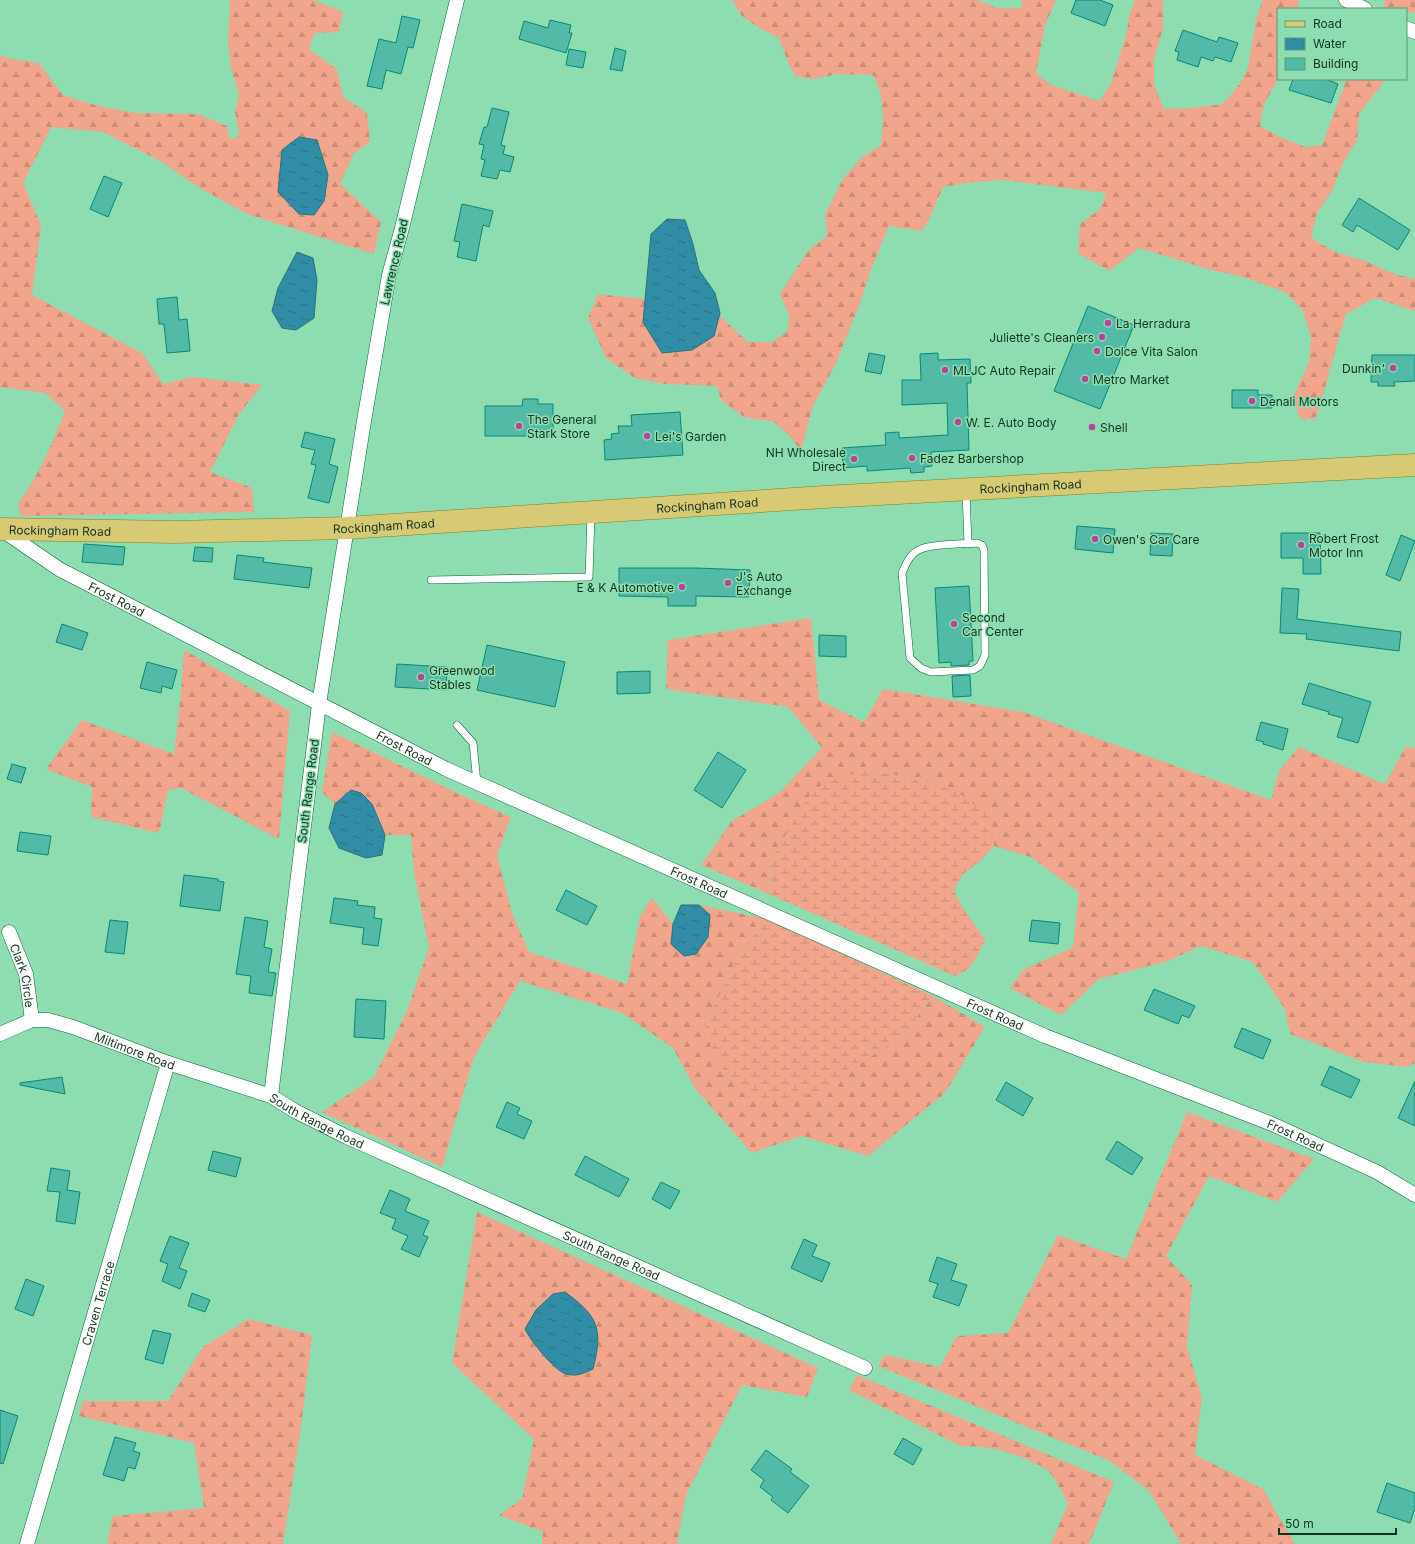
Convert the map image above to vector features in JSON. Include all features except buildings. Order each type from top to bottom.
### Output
[{"type":"main road","name":"Rockingham Road","points":[[1,529],[175,532],[347,528],[592,512],[1415,465]]},
{"type":"street","name":"Lawrence Road","points":[[347,528],[389,275],[402,228],[457,0]]},
{"type":"street","points":[[1346,0],[1363,8]]},
{"type":"street","name":"South Range Road","points":[[347,528],[319,704],[271,1096],[301,1114],[347,1137],[865,1368]]},
{"type":"street","name":"Frost Road","points":[[1,529],[59,569],[446,769],[1045,1036],[1272,1124],[1377,1172],[1415,1195]]},
{"type":"street","name":"Clark Circle","points":[[4,933],[26,974],[32,1020]]},
{"type":"street","name":"Miltimore Road","points":[[0,1034],[32,1020],[48,1020],[73,1027],[168,1063],[271,1096]]},
{"type":"street","name":"Craven Terrace","points":[[27,1544],[168,1063]]},
{"type":"lane","points":[[966,490],[968,544]]},
{"type":"lane","points":[[431,580],[589,577],[592,512]]},
{"type":"lane","points":[[977,543],[982,545],[984,550],[985,655],[980,666],[973,670],[931,672],[921,668],[910,658],[902,573],[906,563],[912,555],[920,549],[968,544],[977,543]]},
{"type":"lane","points":[[457,725],[473,743],[477,783]]},
{"type":"green space","points":[[230,0],[313,0],[343,12],[339,32],[315,33],[309,49],[337,69],[343,97],[367,113],[370,142],[354,153],[340,184],[381,222],[374,254],[247,214],[198,187],[162,162],[103,132],[51,127],[23,183],[41,225],[32,295],[142,353],[163,384],[193,377],[262,385],[239,414],[210,472],[252,488],[254,512],[21,516],[18,504],[26,493],[44,459],[65,411],[45,393],[0,387],[0,55],[7,58],[39,63],[63,95],[99,106],[136,113],[198,114],[227,126],[230,140],[239,136],[235,112],[239,94],[231,68],[228,43]]},
{"type":"green space","points":[[732,0],[978,0],[997,8],[1021,8],[1022,0],[1056,0],[1045,25],[1036,73],[1051,85],[1099,101],[1111,83],[1127,32],[1129,15],[1135,0],[1163,0],[1163,29],[1154,58],[1154,85],[1164,109],[1192,108],[1223,104],[1239,85],[1248,68],[1256,19],[1263,0],[1296,0],[1300,2],[1297,8],[1277,8],[1277,80],[1264,104],[1260,126],[1280,137],[1305,147],[1322,145],[1347,80],[1385,80],[1359,114],[1357,140],[1344,161],[1332,191],[1317,213],[1311,238],[1335,252],[1363,260],[1397,275],[1415,279],[1415,311],[1375,298],[1346,314],[1315,419],[1300,419],[1293,397],[1309,362],[1311,337],[1303,311],[1287,293],[1240,276],[1211,270],[1139,248],[1109,271],[1078,253],[1080,224],[1100,209],[1106,193],[1003,180],[966,183],[943,187],[929,220],[922,231],[889,226],[836,363],[813,406],[801,451],[790,436],[774,422],[744,417],[721,400],[717,386],[665,384],[635,378],[606,358],[588,318],[598,294],[645,299],[643,322],[692,350],[714,336],[719,315],[748,342],[772,342],[788,331],[789,315],[780,294],[808,251],[827,236],[825,214],[843,179],[861,158],[881,145],[883,119],[881,94],[873,75],[839,74],[812,79],[795,76],[779,38],[759,28],[741,15]]},
{"type":"green space","points":[[1385,0],[1415,0],[1415,13],[1407,12],[1407,8],[1382,8]]},
{"type":"green space","points":[[811,618],[819,700],[864,722],[883,689],[1023,712],[1271,800],[1279,771],[1299,747],[1385,784],[1406,746],[1415,748],[1415,1063],[1406,1067],[1364,1062],[1290,1034],[1285,1009],[1253,962],[1201,946],[1168,961],[1099,979],[1061,1015],[1010,988],[1023,970],[1073,947],[1079,892],[1031,857],[994,846],[990,818],[936,783],[869,770],[794,822],[780,844],[770,864],[769,894],[701,865],[732,821],[779,793],[822,748],[788,707],[666,689],[668,640]]},
{"type":"green space","points":[[184,650],[290,711],[279,839],[181,788],[168,790],[159,833],[91,817],[92,787],[46,769],[82,720],[174,754],[181,694]]},
{"type":"green space","points":[[332,732],[459,794],[511,817],[497,855],[512,913],[529,952],[627,984],[640,916],[652,898],[673,924],[671,944],[710,915],[699,905],[767,919],[740,953],[705,1025],[902,1036],[933,996],[985,1027],[945,1093],[868,1156],[802,1136],[752,1153],[696,1090],[673,1048],[622,1013],[520,981],[474,1057],[442,1167],[322,1112],[374,1077],[406,1013],[429,948],[414,872],[411,835],[385,835],[372,804],[351,790],[335,804],[322,792]]},
{"type":"green space","points":[[869,770],[936,783],[965,797],[991,818],[994,846],[980,861],[963,874],[954,890],[963,909],[985,939],[978,955],[967,970],[955,976],[769,894],[770,864],[780,844],[811,793],[825,782]]},
{"type":"green space","points":[[767,919],[933,996],[902,1036],[820,1090],[795,1099],[767,1102],[748,1097],[724,1071],[712,1051],[705,1025],[740,953]]},
{"type":"green space","points":[[1187,1112],[1314,1159],[1277,1202],[1209,1176],[1166,1256],[1192,1285],[1187,1347],[1202,1398],[1195,1455],[1263,1489],[1295,1544],[1181,1544],[1149,1491],[1110,1461],[878,1366],[885,1355],[940,1367],[957,1336],[1008,1333],[1058,1235],[1126,1259]]},
{"type":"green space","points":[[477,1212],[818,1368],[807,1397],[742,1385],[686,1495],[677,1544],[542,1544],[543,1532],[499,1515],[522,1499],[534,1439],[452,1363]]},
{"type":"green space","points":[[248,1319],[312,1335],[301,1427],[283,1544],[107,1544],[113,1516],[204,1508],[194,1443],[79,1416],[83,1401],[168,1401],[203,1347]]},
{"type":"green space","points":[[857,1375],[1114,1482],[1089,1544],[1051,1544],[1068,1504],[1056,1481],[1046,1469],[1018,1456],[1000,1450],[961,1446],[849,1390]]},
{"type":"water","points":[[299,137],[317,140],[328,175],[324,201],[314,215],[299,214],[278,192],[282,150]]},
{"type":"water","points":[[667,219],[685,220],[693,244],[699,270],[715,293],[720,313],[714,336],[692,350],[662,353],[643,322],[651,234]]},
{"type":"water","points":[[297,252],[313,258],[317,280],[314,318],[296,330],[282,328],[272,311],[278,288]]},
{"type":"water","points":[[351,790],[361,793],[372,804],[385,835],[382,855],[366,858],[339,848],[329,828],[335,804]]},
{"type":"water","points":[[681,905],[699,905],[710,915],[708,937],[696,954],[684,956],[671,944],[673,924]]},
{"type":"water","points":[[565,1292],[585,1309],[596,1325],[598,1334],[598,1344],[593,1369],[577,1375],[570,1375],[561,1372],[537,1347],[525,1329],[536,1310],[553,1294]]},
{"type":"place","name":"La Herradura","points":[[1108,323]]},
{"type":"place","name":"Juliette's Cleaners","points":[[1102,337]]},
{"type":"place","name":"Dolce Vita Salon","points":[[1097,351]]},
{"type":"place","name":"Dunkin'","points":[[1393,368]]},
{"type":"place","name":"MLJC Auto Repair","points":[[945,370]]},
{"type":"place","name":"Metro Market","points":[[1085,379]]},
{"type":"place","name":"Denali Motors","points":[[1252,401]]},
{"type":"place","name":"W. E. Auto Body","points":[[958,422]]},
{"type":"place","name":"The General Stark Store","points":[[519,426]]},
{"type":"place","name":"Shell","points":[[1092,427]]},
{"type":"place","name":"Lei's Garden","points":[[647,436]]},
{"type":"place","name":"Fadez Barbershop","points":[[912,458]]},
{"type":"place","name":"NH Wholesale Direct","points":[[854,459]]},
{"type":"place","name":"Owen's Car Care","points":[[1095,539]]},
{"type":"place","name":"Robert Frost Motor Inn","points":[[1301,545]]},
{"type":"place","name":"J's Auto Exchange","points":[[728,583]]},
{"type":"place","name":"E & K Automotive","points":[[682,587]]},
{"type":"place","name":"Second Car Center","points":[[954,624]]},
{"type":"place","name":"Greenwood Stables","points":[[421,677]]}]
